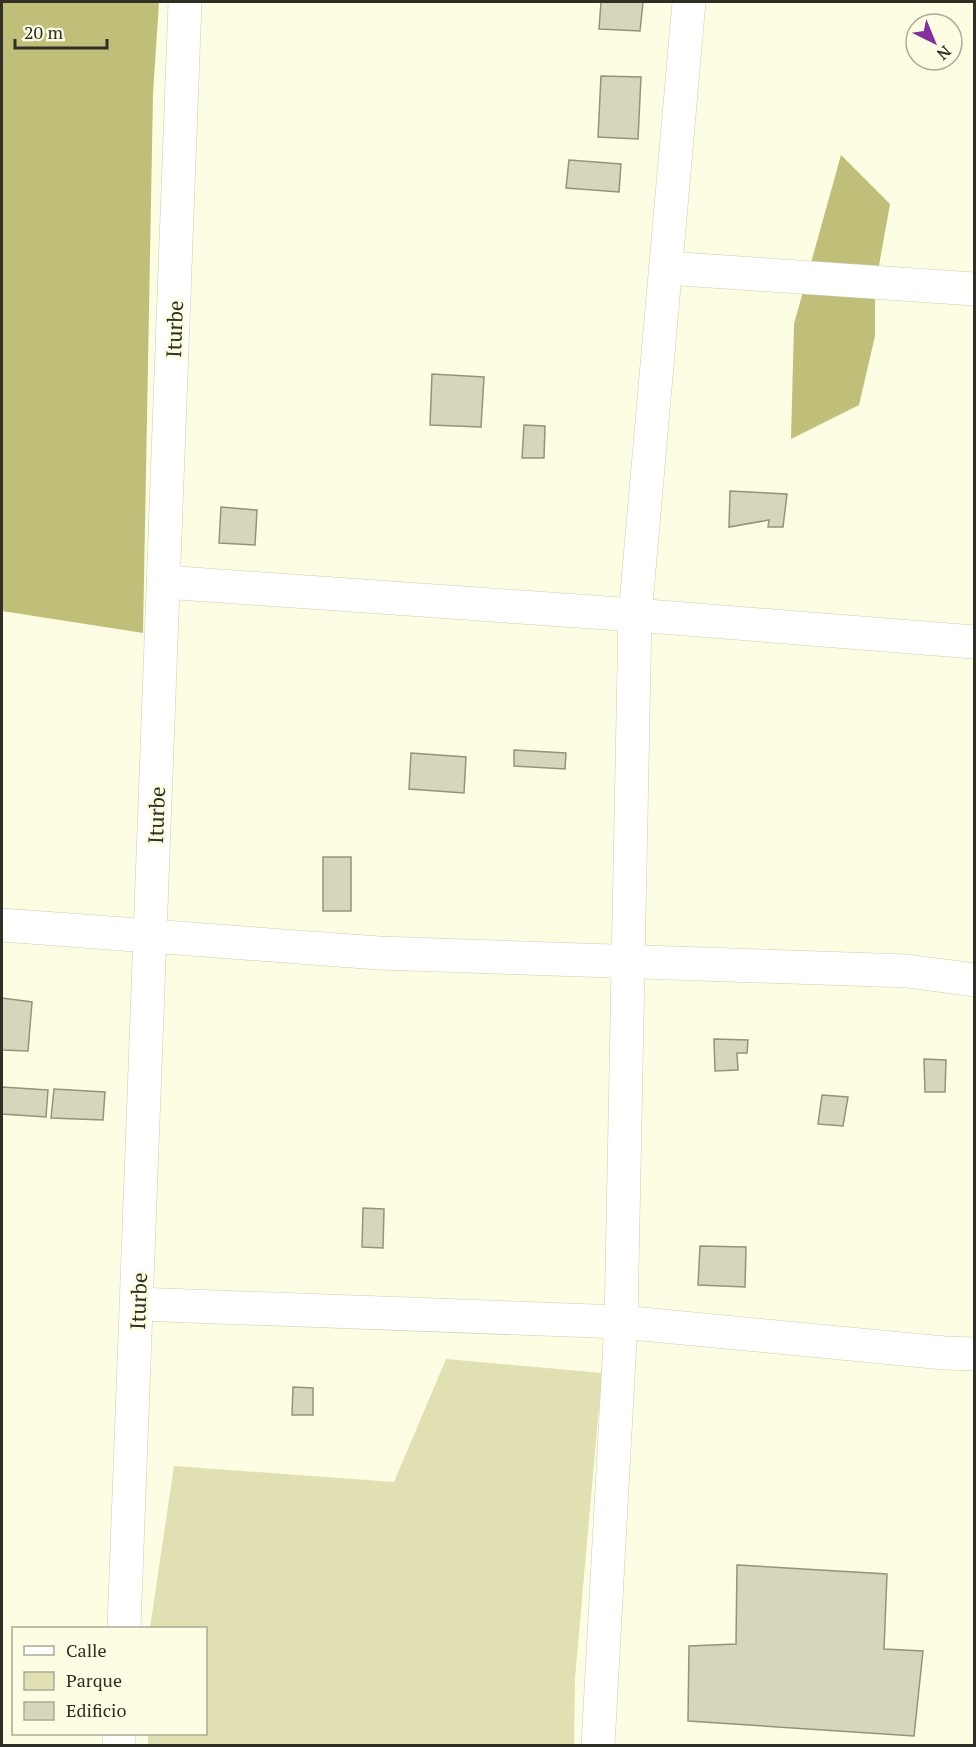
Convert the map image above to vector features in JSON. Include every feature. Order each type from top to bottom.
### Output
[{"type":"street","name":"Iturbe","points":[[124,1627],[138,1304],[185,2]]},
{"type":"street","points":[[598,1746],[621,1322],[635,615],[689,2]]},
{"type":"street","points":[[667,268],[975,289]]},
{"type":"street","points":[[165,582],[635,615],[975,642]]},
{"type":"street","points":[[2,925],[379,953],[907,971],[975,981]]},
{"type":"street","points":[[138,1304],[621,1322],[944,1353],[975,1353]]},
{"type":"green space","points":[[446,1359],[602,1373],[575,1678],[574,1745],[148,1745],[148,1735],[207,1735],[207,1627],[150,1627],[174,1466],[394,1482]]},
{"type":"shaded area","points":[[2,2],[159,2],[153,94],[143,633],[2,611]]},
{"type":"shaded area","points":[[841,155],[890,204],[875,288],[875,336],[859,405],[791,439],[794,324]]},
{"type":"building","points":[[601,2],[643,2],[640,31],[599,29]]},
{"type":"building","points":[[601,76],[641,77],[638,139],[598,137]]},
{"type":"building","points":[[569,160],[621,164],[619,192],[566,188]]},
{"type":"building","points":[[432,374],[484,377],[481,427],[430,425]]},
{"type":"building","points":[[524,425],[545,426],[544,458],[522,458]]},
{"type":"building","points":[[730,491],[787,494],[783,527],[768,527],[769,520],[729,527]]},
{"type":"building","points":[[221,507],[257,510],[255,545],[219,543]]},
{"type":"building","points":[[514,750],[566,753],[565,769],[514,766]]},
{"type":"building","points":[[411,753],[466,757],[464,793],[409,789]]},
{"type":"building","points":[[323,857],[351,857],[351,911],[323,911]]},
{"type":"building","points":[[2,998],[32,1002],[28,1051],[2,1050]]},
{"type":"building","points":[[714,1039],[748,1040],[747,1053],[737,1053],[738,1070],[715,1071]]},
{"type":"building","points":[[924,1059],[946,1060],[945,1092],[925,1092]]},
{"type":"building","points":[[2,1087],[48,1090],[46,1117],[2,1114]]},
{"type":"building","points":[[54,1089],[105,1092],[103,1120],[51,1118]]},
{"type":"building","points":[[822,1095],[848,1097],[843,1126],[818,1124]]},
{"type":"building","points":[[363,1208],[384,1209],[383,1248],[362,1247]]},
{"type":"building","points":[[700,1246],[746,1247],[745,1287],[698,1285]]},
{"type":"building","points":[[293,1387],[313,1388],[313,1415],[292,1415]]},
{"type":"building","points":[[737,1565],[887,1574],[884,1649],[923,1651],[914,1736],[688,1721],[689,1646],[736,1644]]}]
